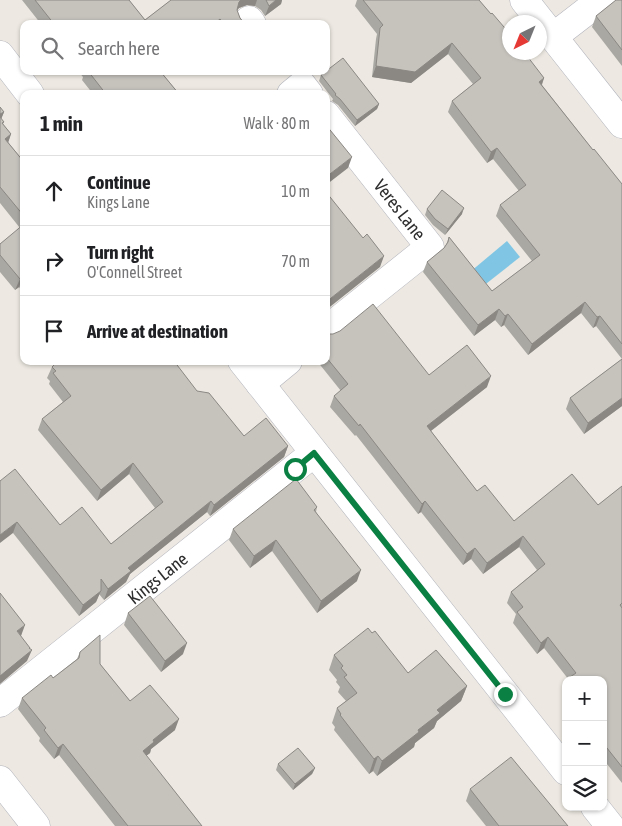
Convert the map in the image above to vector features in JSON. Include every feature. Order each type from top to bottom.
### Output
[{"type":"street","points":[[524,0],[622,124]]},
{"type":"street","points":[[553,37],[601,0]]},
{"type":"street","points":[[0,55],[27,90]]},
{"type":"street","name":"Veres Lane","points":[[330,120],[430,247],[330,327]]},
{"type":"street","points":[[245,365],[562,766]]},
{"type":"street","points":[[260,384],[283,365]]},
{"type":"street","name":"Kings Lane","points":[[0,703],[314,453]]},
{"type":"street","points":[[0,780],[36,826]]},
{"type":"street","points":[[598,811],[610,826]]},
{"type":"water","points":[[507,241],[520,257],[482,287],[470,272]]},
{"type":"building","points":[[35,0],[129,0],[145,20],[51,20]]},
{"type":"building","points":[[171,0],[241,0],[237,10],[242,20],[145,20]]},
{"type":"building","points":[[266,0],[276,0],[269,6]]},
{"type":"building","points":[[363,0],[479,0],[502,25],[502,60],[530,60],[544,78],[539,82],[622,184],[622,344],[600,316],[597,317],[585,302],[532,344],[508,314],[505,316],[499,309],[478,325],[427,262],[444,248],[449,237],[492,291],[540,255],[500,205],[526,185],[497,148],[491,152],[452,101],[481,78],[452,43],[415,72],[376,66],[380,28],[383,25]]},
{"type":"building","points":[[616,0],[622,0],[622,50],[596,16]]},
{"type":"building","points":[[343,58],[379,104],[357,120],[335,95],[321,75],[330,75],[330,68]]},
{"type":"building","points":[[91,75],[163,75],[176,90],[103,90]]},
{"type":"building","points":[[0,117],[4,122],[2,123],[11,134],[5,139],[20,157],[20,211],[0,187]]},
{"type":"building","points":[[330,130],[352,157],[330,174]]},
{"type":"building","points":[[442,190],[464,208],[448,229],[435,219],[427,209]]},
{"type":"building","points":[[330,197],[363,238],[367,234],[384,256],[330,299]]},
{"type":"building","points":[[20,227],[20,279],[0,255],[0,244]]},
{"type":"building","points":[[373,304],[429,375],[467,345],[491,376],[427,426],[477,491],[485,485],[514,521],[572,474],[598,505],[622,486],[622,603],[620,605],[622,608],[622,767],[607,748],[607,676],[572,676],[576,673],[548,637],[541,643],[517,612],[523,607],[511,592],[545,564],[523,536],[487,563],[475,548],[467,554],[425,501],[422,504],[360,424],[359,426],[334,396],[348,384],[330,362],[330,334],[340,331]]},
{"type":"building","points":[[622,359],[622,398],[588,423],[570,398]]},
{"type":"building","points":[[54,365],[177,365],[197,391],[209,393],[244,436],[266,418],[288,446],[214,505],[211,501],[128,568],[131,571],[108,589],[101,579],[101,591],[83,605],[17,522],[0,535],[0,481],[15,469],[60,525],[82,507],[111,544],[163,502],[133,463],[101,490],[42,419],[71,396],[53,373],[56,371],[52,367]]},
{"type":"building","points":[[296,479],[317,507],[314,510],[361,570],[321,601],[276,540],[254,556],[233,529]]},
{"type":"building","points":[[0,593],[25,625],[17,631],[32,650],[0,676]]},
{"type":"building","points":[[150,596],[187,643],[165,661],[128,613]]},
{"type":"building","points":[[368,628],[372,633],[375,631],[408,673],[436,650],[467,686],[437,710],[440,713],[418,730],[419,732],[382,761],[378,756],[374,759],[340,715],[337,708],[357,693],[344,677],[347,675],[341,668],[343,666],[334,655]]},
{"type":"building","points":[[100,635],[100,664],[130,701],[150,685],[179,719],[153,740],[154,742],[143,751],[202,826],[128,826],[63,744],[58,748],[44,730],[46,728],[22,698],[51,675],[53,678],[79,658],[80,652]]},
{"type":"building","points":[[298,748],[315,768],[295,784],[278,764]]},
{"type":"building","points":[[511,757],[568,826],[499,826],[470,789]]},
{"type":"route","points":[[295,469],[314,453],[505,694]]}]
